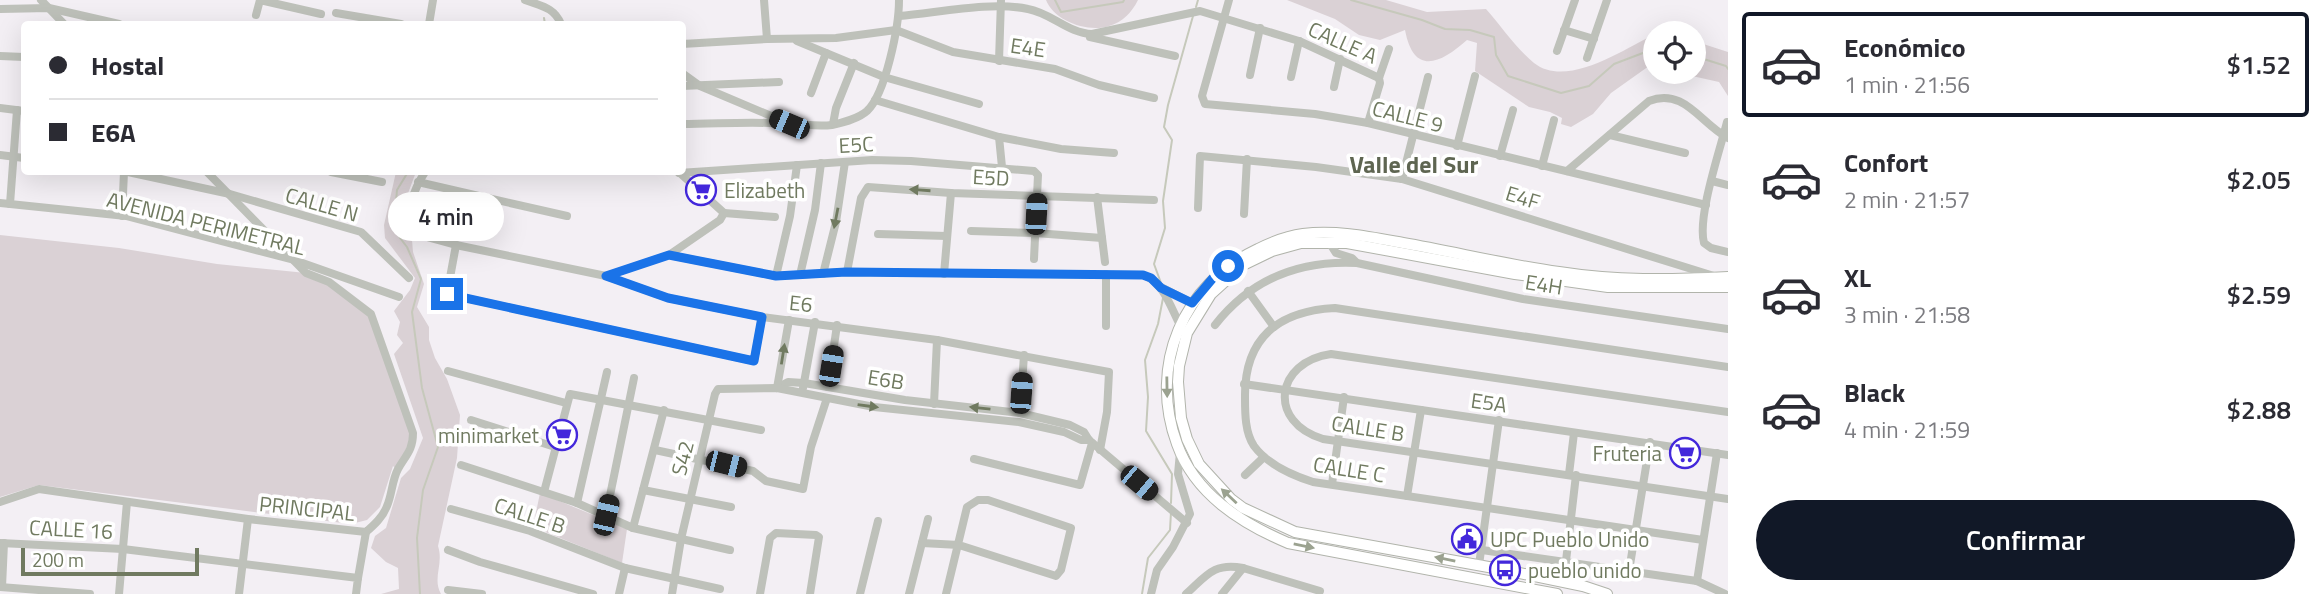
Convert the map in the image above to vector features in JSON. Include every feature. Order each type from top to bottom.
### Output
[{"type":"main road","points":[[1558,594],[1288,543],[1251,526],[1231,513],[1190,472],[1180,452],[1168,413],[1167,371],[1180,325],[1192,303],[1213,278],[1243,256],[1273,242],[1302,234],[1355,234],[1559,272],[1606,278],[1675,281],[1723,277]]},
{"type":"main road","points":[[1607,594],[1583,586],[1479,565],[1307,534],[1242,509],[1199,464],[1187,439],[1180,408],[1179,366],[1187,333],[1211,294],[1243,265],[1272,251],[1301,243],[1329,242],[1381,248],[1515,274],[1608,286],[1728,287]]},
{"type":"street","points":[[41,0],[61,21]]},
{"type":"street","points":[[256,15],[260,0],[321,14]]},
{"type":"street","points":[[430,21],[433,0]]},
{"type":"street","points":[[525,0],[542,4],[557,15],[560,21]]},
{"type":"street","points":[[764,0],[766,39]]},
{"type":"street","points":[[686,124],[809,126],[834,124],[863,114],[876,100],[884,77],[899,16],[899,0]]},
{"type":"street","name":"CALLE 9","points":[[1229,0],[1202,96],[1205,104],[1315,114],[1368,123],[1706,205]]},
{"type":"street","points":[[1557,51],[1575,0]]},
{"type":"street","points":[[1587,58],[1607,0]]},
{"type":"street","points":[[899,16],[1001,3],[1051,17],[1081,33],[1175,56]]},
{"type":"street","points":[[999,61],[1001,3]]},
{"type":"street","points":[[0,9],[49,8],[106,21]]},
{"type":"street","name":"CALLE A","points":[[1081,33],[1106,32],[1194,11],[1298,41],[1379,78]]},
{"type":"street","points":[[336,13],[383,21]]},
{"type":"street","points":[[1250,75],[1260,28]]},
{"type":"street","points":[[686,44],[872,35],[896,30]]},
{"type":"street","name":"E4E","points":[[896,30],[953,52],[1053,69],[1102,86],[1154,98]]},
{"type":"street","points":[[1564,30],[1594,39]]},
{"type":"street","points":[[794,40],[884,77],[979,104]]},
{"type":"street","points":[[1291,77],[1298,41]]},
{"type":"street","points":[[1368,123],[1389,49]]},
{"type":"street","points":[[811,93],[826,53]]},
{"type":"street","points":[[0,56],[21,57]]},
{"type":"street","points":[[1334,88],[1340,59]]},
{"type":"street","points":[[834,124],[836,108],[854,63]]},
{"type":"street","points":[[686,76],[700,86],[789,124]]},
{"type":"street","points":[[1457,146],[1475,76]]},
{"type":"street","points":[[1402,179],[1428,77]]},
{"type":"street","points":[[686,86],[779,82]]},
{"type":"street","points":[[1567,171],[1649,101],[1665,97],[1686,104],[1726,137]]},
{"type":"street","points":[[876,100],[999,137],[1061,149],[1114,153]]},
{"type":"street","points":[[0,108],[21,111],[12,156],[10,204]]},
{"type":"street","points":[[1500,156],[1513,110]]},
{"type":"street","points":[[1542,166],[1554,120]]},
{"type":"street","points":[[1727,122],[1726,137],[1706,205],[1702,237],[1704,243],[1711,248],[1728,252]]},
{"type":"street","points":[[1610,135],[1685,153]]},
{"type":"street","points":[[999,137],[1002,167]]},
{"type":"street","points":[[0,155],[21,158]]},
{"type":"street","name":"E4F","points":[[1198,208],[1200,156],[1247,159],[1402,179],[1723,277]]},
{"type":"street","points":[[1244,214],[1247,159]]},
{"type":"street","name":"E5C","points":[[686,172],[821,163],[911,161],[1002,167],[1034,171],[1038,175],[1037,196]]},
{"type":"street","points":[[823,274],[836,222],[845,162]]},
{"type":"street","points":[[800,275],[815,210],[821,163]]},
{"type":"street","points":[[776,276],[790,216],[797,165]]},
{"type":"street","points":[[122,216],[126,175]]},
{"type":"street","name":"CALLE N","points":[[140,175],[230,194],[360,232],[409,278]]},
{"type":"street","name":"PRINCIPAL","points":[[0,502],[39,489],[248,519],[366,532],[387,507],[397,470],[413,445],[413,433],[370,314],[329,282],[306,273],[209,175]]},
{"type":"street","points":[[345,175],[382,183]]},
{"type":"street","points":[[423,175],[418,183],[567,216]]},
{"type":"street","points":[[681,175],[724,213],[775,217]]},
{"type":"street","points":[[1713,181],[1728,185]]},
{"type":"street","name":"E6","points":[[418,183],[408,221],[412,233],[456,245],[606,276],[668,298],[762,317],[937,340],[1109,372],[1107,412],[1100,450]]},
{"type":"street","name":"E5D","points":[[846,272],[861,198],[869,187],[1154,200]]},
{"type":"street","points":[[944,274],[951,192]]},
{"type":"street","points":[[1034,259],[1037,196]]},
{"type":"street","points":[[1097,197],[1105,262]]},
{"type":"street","name":"AVENIDA PERIMETRAL","points":[[0,203],[122,216],[294,260],[399,297]]},
{"type":"street","points":[[606,276],[669,255],[719,220],[724,213]]},
{"type":"street","points":[[971,231],[1102,239]]},
{"type":"street","points":[[878,234],[947,236]]},
{"type":"street","name":"E4H","points":[[1329,242],[1336,253],[1352,258],[1357,263]]},
{"type":"street","points":[[456,245],[447,294],[754,361],[762,317]]},
{"type":"street","points":[[669,255],[776,276],[846,272],[1146,276],[1161,288],[1192,303]]},
{"type":"street","name":"E4H","points":[[1215,325],[1248,291],[1270,277],[1320,264],[1357,263],[1523,299],[1728,329]]},
{"type":"street","points":[[1106,275],[1106,326]]},
{"type":"street","points":[[1161,288],[1180,325]]},
{"type":"street","points":[[1248,291],[1274,327]]},
{"type":"street","points":[[1245,475],[1264,457],[1251,441],[1247,424],[1245,369],[1261,341],[1274,327],[1294,314],[1313,309],[1335,308],[1728,367]]},
{"type":"street","points":[[777,388],[789,320]]},
{"type":"street","points":[[802,394],[816,322]]},
{"type":"street","points":[[828,387],[837,325]]},
{"type":"street","points":[[933,404],[937,340]]},
{"type":"street","points":[[1285,390],[1289,377],[1301,364],[1315,356],[1331,354],[1728,412]]},
{"type":"street","points":[[1020,412],[1024,355]]},
{"type":"street","points":[[448,371],[566,403]]},
{"type":"street","points":[[577,503],[607,372]]},
{"type":"street","points":[[606,515],[634,378]]},
{"type":"street","name":"E6B","points":[[777,388],[788,382],[804,383],[933,404],[1020,412],[1068,424],[1084,432],[1090,442],[1186,523]]},
{"type":"street","name":"E5A","points":[[1244,384],[1728,455]]},
{"type":"street","name":"E6B","points":[[777,388],[904,410],[1019,422],[1064,432],[1090,442]]},
{"type":"street","name":"S42","points":[[672,594],[681,539],[715,394],[718,389],[777,388]]},
{"type":"street","name":"CALLE B","points":[[1285,390],[1285,404],[1290,418],[1308,435],[1728,499]]},
{"type":"street","points":[[544,492],[570,394],[761,430]]},
{"type":"street","points":[[1332,484],[1344,397]]},
{"type":"street","points":[[655,450],[755,471],[768,482],[803,489],[811,447],[827,398]]},
{"type":"street","points":[[904,410],[905,400]]},
{"type":"street","points":[[633,528],[664,410]]},
{"type":"street","points":[[1407,496],[1421,410]]},
{"type":"street","points":[[471,420],[555,447]]},
{"type":"street","points":[[1479,565],[1499,421]]},
{"type":"street","points":[[1566,561],[1574,433]]},
{"type":"street","points":[[974,459],[1080,485],[1090,442]]},
{"type":"street","points":[[1629,571],[1650,442]]},
{"type":"street","points":[[1151,594],[1157,570],[1191,511],[1178,474],[1180,452]]},
{"type":"street","points":[[1697,581],[1717,453]]},
{"type":"street","name":"CALLE C","points":[[1264,457],[1297,477],[1332,484],[1703,540]]},
{"type":"street","points":[[461,465],[577,503],[633,528],[730,550]]},
{"type":"street","points":[[643,490],[731,508]]},
{"type":"street","points":[[922,543],[959,545],[1053,575],[1060,573],[1071,528],[988,500],[978,500],[967,507],[959,545],[946,594]]},
{"type":"street","points":[[119,594],[127,502]]},
{"type":"street","name":"CALLE B","points":[[451,509],[530,531],[625,568],[720,589]]},
{"type":"street","points":[[239,594],[248,519]]},
{"type":"street","points":[[909,594],[928,519]]},
{"type":"street","points":[[860,594],[877,521]]},
{"type":"street","points":[[356,594],[366,532]]},
{"type":"street","points":[[760,594],[769,538],[776,533],[816,535],[820,540],[810,594]]},
{"type":"street","points":[[2,543],[1,587],[90,594]]},
{"type":"street","name":"CALLE 16","points":[[2,543],[123,549],[358,578]]},
{"type":"street","points":[[448,550],[480,562],[593,594]]},
{"type":"street","points":[[1482,550],[1697,581],[1725,594]]},
{"type":"street","points":[[1186,594],[1217,568],[1230,565],[1316,593],[1330,594]]},
{"type":"street","points":[[619,594],[625,568]]},
{"type":"street","points":[[1222,594],[1243,568]]},
{"type":"street","points":[[448,590],[482,594]]},
{"type":"shaded area","points":[[1046,0],[1138,0],[1119,22],[1091,28],[1064,19],[1056,14]]},
{"type":"shaded area","points":[[1287,0],[1386,0],[1427,12],[1486,9],[1534,63],[1547,70],[1562,72],[1579,69],[1612,57],[1643,40],[1643,70],[1611,93],[1593,114],[1571,127],[1561,124],[1562,118],[1550,112],[1529,107],[1475,71],[1477,43],[1467,40],[1448,55],[1430,61],[1422,60],[1409,45],[1405,30],[1380,40],[1359,35],[1335,19]]},
{"type":"shaded area","points":[[1706,45],[1728,52],[1728,96],[1719,82],[1706,79]]},
{"type":"shaded area","points":[[395,175],[415,175],[404,204],[400,227],[412,240],[413,252],[424,284],[417,307],[429,327],[429,340],[435,358],[447,379],[460,415],[457,458],[438,546],[438,582],[441,594],[381,594],[399,589],[398,568],[386,562],[371,548],[375,536],[386,528],[401,478],[410,469],[423,438],[394,354],[403,343],[397,335],[400,322],[394,311],[410,290],[415,278],[385,238],[384,225]]},
{"type":"shaded area","points":[[0,235],[306,273],[329,282],[371,314],[413,433],[397,470],[393,466],[380,507],[367,520],[351,524],[39,485],[0,497]]},
{"type":"shaded area","points":[[540,493],[627,529],[622,563],[533,527]]},
{"type":"waterway","points":[[1055,0],[1061,12],[1124,0]]},
{"type":"waterway","points":[[1196,7],[1198,0]]},
{"type":"waterway","points":[[1351,0],[1445,29],[1470,30],[1494,37],[1496,55],[1508,76],[1561,93],[1589,86],[1614,64],[1643,53]]},
{"type":"waterway","points":[[1161,283],[1154,264],[1165,228],[1163,201],[1172,140],[1164,127],[1193,16]]},
{"type":"waterway","points":[[1706,60],[1728,69]]},
{"type":"waterway","points":[[406,175],[397,190],[395,213],[400,238],[407,247],[421,279],[412,312],[422,388],[438,447],[423,490],[417,538],[420,594]]},
{"type":"waterway","points":[[1163,298],[1158,324],[1145,360],[1148,397],[1146,431],[1172,474],[1171,503]]},
{"type":"waterway","points":[[1142,594],[1148,558],[1170,530],[1171,512]]},
{"type":"place","name":"Elizabeth","points":[[701,190]]},
{"type":"place","name":"minimarket","points":[[562,435]]},
{"type":"place","name":"Fruteria","points":[[1685,453]]},
{"type":"place","name":"UPC Pueblo Unido","points":[[1467,539]]},
{"type":"place","name":"pueblo unido","points":[[1505,570]]},
{"type":"district","name":"Valle del Sur","points":[[1414,164]]},
{"type":"route","points":[[447,294],[754,361],[762,317],[668,298],[606,276],[669,255],[776,276],[846,272],[1143,275],[1151,278],[1161,288],[1192,303],[1213,278],[1228,266]]}]
